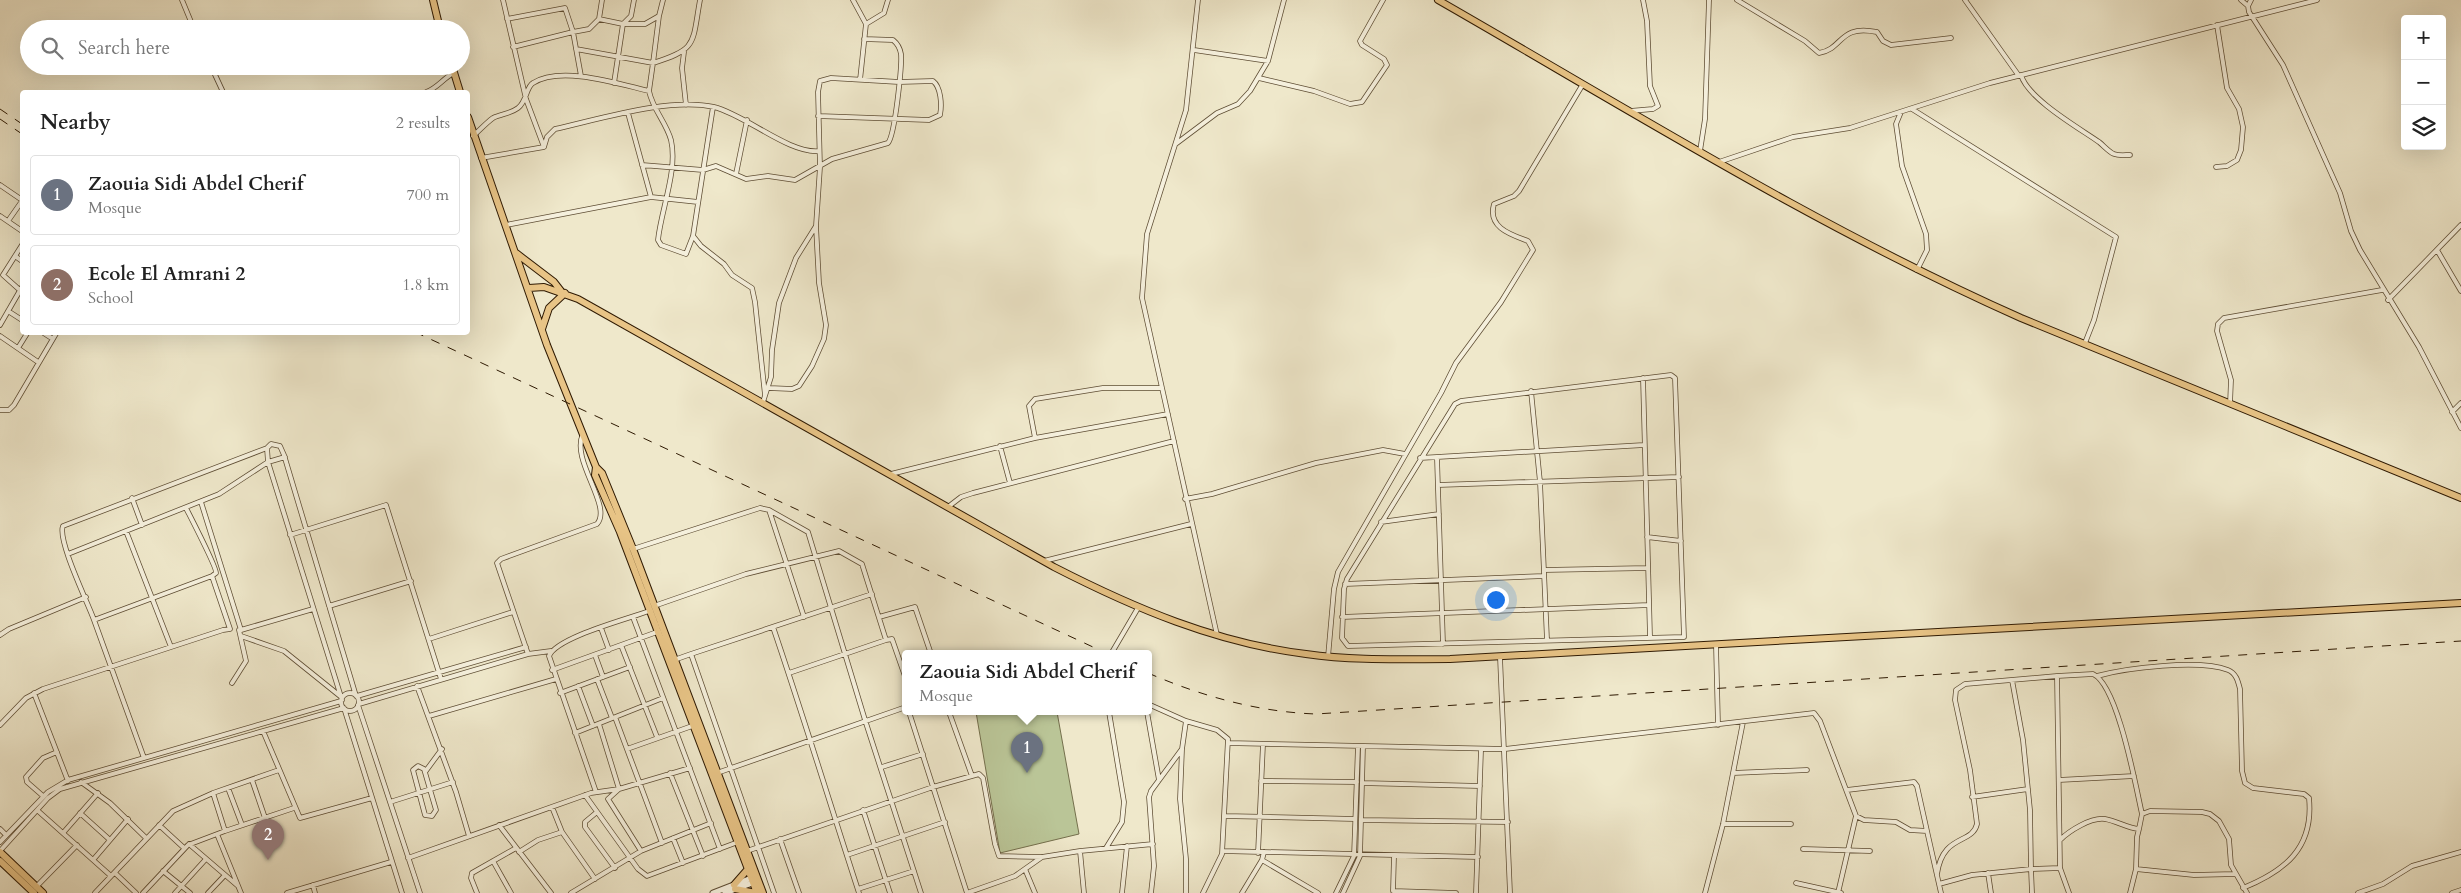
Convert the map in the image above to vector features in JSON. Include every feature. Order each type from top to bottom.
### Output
[{"type":"main road","points":[[432,0],[438,20]]},
{"type":"main road","points":[[1438,0],[1700,151],[1917,270],[2021,318],[2461,498]]},
{"type":"main road","points":[[455,75],[459,90]]},
{"type":"main road","points":[[470,123],[529,288],[542,330],[596,468],[595,476],[674,660],[695,725],[748,869],[763,893]]},
{"type":"main road","points":[[515,253],[554,282],[564,292]]},
{"type":"main road","points":[[529,288],[540,286],[564,292],[764,399],[1044,561],[1138,608],[1217,636],[1258,646],[1328,657],[1392,660],[1684,647],[2461,603]]},
{"type":"main road","points":[[542,330],[549,308],[564,292]]},
{"type":"main road","points":[[596,468],[602,473],[633,550],[652,609],[657,632],[717,774],[747,851],[757,893],[734,887],[748,869]]},
{"type":"main road","points":[[0,851],[33,891]]},
{"type":"main road","points":[[0,861],[33,891],[43,893]]},
{"type":"street","points":[[182,0],[190,20]]},
{"type":"street","points":[[503,0],[526,99],[544,147]]},
{"type":"street","points":[[514,47],[588,29],[599,19],[602,0]]},
{"type":"street","points":[[614,83],[623,24],[631,16],[634,0]]},
{"type":"street","points":[[662,0],[649,91],[654,108],[668,130],[671,141],[671,168],[658,239],[660,244],[686,254],[693,236],[713,107]]},
{"type":"street","points":[[576,50],[653,63],[684,52],[691,45],[700,0]]},
{"type":"street","points":[[853,0],[866,24],[860,80]]},
{"type":"street","points":[[866,24],[884,13],[888,0]]},
{"type":"street","points":[[1198,0],[1186,110],[1147,234],[1142,287],[1144,314],[1217,636]]},
{"type":"street","points":[[1177,143],[1217,113],[1238,104],[1259,78],[1268,61],[1284,0]]},
{"type":"street","points":[[1259,78],[1314,92],[1350,104],[1362,102],[1387,65],[1384,59],[1360,42],[1383,0]]},
{"type":"street","points":[[1630,111],[1653,109],[1658,106],[1650,86],[1647,21],[1642,0]]},
{"type":"street","points":[[1700,151],[1705,119],[1709,0]]},
{"type":"street","points":[[1737,0],[1797,36],[1819,53],[1829,50],[1851,31],[1876,32],[1883,41],[1891,44],[1951,38]]},
{"type":"street","points":[[1965,0],[2024,82],[2043,101],[2075,128],[2101,143],[2112,153],[2130,155]]},
{"type":"street","points":[[2241,0],[2248,6],[2251,16],[2268,38],[2283,65],[2340,193],[2351,231],[2382,290],[2419,348],[2461,428]]},
{"type":"street","points":[[2248,6],[2251,0]]},
{"type":"street","points":[[1720,162],[1793,136],[1850,128],[2020,75],[2317,0]]},
{"type":"street","points":[[507,19],[565,8],[573,32],[581,76]]},
{"type":"street","points":[[599,19],[623,24],[645,24],[659,16]]},
{"type":"street","points":[[2216,167],[2227,166],[2237,160],[2241,150],[2243,127],[2239,109],[2227,88],[2217,25]]},
{"type":"street","points":[[642,165],[703,170],[716,166],[746,179],[768,176],[790,181],[800,178],[835,158],[888,143],[892,139],[901,56],[895,42],[864,39]]},
{"type":"street","points":[[1194,50],[1268,61]]},
{"type":"street","points":[[684,52],[682,68],[686,105]]},
{"type":"street","points":[[215,75],[222,90]]},
{"type":"street","points":[[433,90],[448,75]]},
{"type":"street","points":[[474,136],[494,117],[510,113],[526,99],[529,86],[534,82],[551,77],[581,76],[649,91]]},
{"type":"street","points":[[769,388],[792,389],[799,386],[812,366],[826,330],[819,283],[816,226],[820,167],[818,116],[818,92],[821,80],[831,78],[899,82],[934,81],[939,90],[941,110],[938,117],[933,119],[818,116]]},
{"type":"street","points":[[1328,657],[1334,589],[1338,572],[1441,393],[1456,362],[1501,302],[1533,250],[1528,241],[1513,237],[1499,227],[1493,214],[1494,204],[1514,196],[1519,191],[1583,84]]},
{"type":"street","points":[[544,147],[547,137],[555,129],[654,108],[686,105],[713,107],[747,120],[804,150],[819,151]]},
{"type":"street","points":[[1912,109],[2116,237],[2094,320],[2085,343]]},
{"type":"street","points":[[1901,112],[1896,124],[1902,166],[1926,234],[1927,250],[1917,270]]},
{"type":"street","points":[[628,113],[651,198]]},
{"type":"street","points":[[736,174],[747,120]]},
{"type":"street","points":[[481,158],[544,147]]},
{"type":"street","points":[[0,186],[20,199]]},
{"type":"street","points":[[506,225],[651,198],[698,202]]},
{"type":"street","points":[[8,221],[20,203]]},
{"type":"street","points":[[0,216],[20,230]]},
{"type":"street","points":[[2388,300],[2461,225]]},
{"type":"street","points":[[764,399],[769,388],[779,303],[796,258],[816,226]]},
{"type":"street","points":[[693,236],[701,246],[724,264],[732,275],[752,288],[764,399]]},
{"type":"street","points":[[20,248],[3,275],[20,288]]},
{"type":"street","points":[[2437,250],[2461,291]]},
{"type":"street","points":[[15,256],[20,260]]},
{"type":"street","points":[[2230,404],[2231,380],[2217,332],[2218,324],[2224,318],[2382,290]]},
{"type":"street","points":[[0,325],[20,293]]},
{"type":"street","points":[[8,311],[20,319]]},
{"type":"street","points":[[18,348],[26,335]]},
{"type":"street","points":[[47,335],[53,339]]},
{"type":"street","points":[[0,410],[9,410],[14,405],[55,335]]},
{"type":"street","points":[[0,336],[38,362]]},
{"type":"street","points":[[1684,637],[1348,646],[1342,638],[1345,584],[1420,458],[1455,404],[1462,401],[1531,391],[1671,375],[1675,378],[1679,477],[1684,637],[1684,647]]},
{"type":"street","points":[[1643,378],[1650,637]]},
{"type":"street","points":[[1035,438],[1030,406],[1035,399],[1104,388],[1162,388]]},
{"type":"street","points":[[1531,391],[1540,482],[1547,640]]},
{"type":"street","points":[[2452,412],[2461,403]]},
{"type":"street","points":[[892,474],[1035,438],[1168,414]]},
{"type":"street","points":[[528,654],[497,567],[498,560],[597,524],[600,520],[601,509],[579,449],[583,434]]},
{"type":"street","points":[[948,507],[964,496],[1174,440]]},
{"type":"street","points":[[144,758],[86,597],[68,554],[62,534],[63,526],[132,498],[267,448],[272,444],[278,444],[285,458],[358,704],[420,893]]},
{"type":"street","points":[[1420,458],[1644,445]]},
{"type":"street","points":[[1000,446],[1010,483]]},
{"type":"street","points":[[267,448],[268,462],[402,893]]},
{"type":"street","points":[[1185,500],[1212,494],[1316,463],[1383,450],[1405,454]]},
{"type":"street","points":[[68,554],[201,502],[219,494],[268,462],[285,458]]},
{"type":"street","points":[[1437,458],[1443,644]]},
{"type":"street","points":[[1438,484],[1679,477]]},
{"type":"street","points":[[132,498],[142,525]]},
{"type":"street","points":[[201,502],[240,630],[246,662],[232,683]]},
{"type":"street","points":[[290,534],[386,505],[441,679]]},
{"type":"street","points":[[94,620],[212,576],[217,572],[186,508]]},
{"type":"street","points":[[633,550],[760,508],[769,510],[807,531],[921,893]]},
{"type":"street","points":[[769,510],[804,617]]},
{"type":"street","points":[[1381,522],[1439,514]]},
{"type":"street","points":[[1044,561],[1191,524]]},
{"type":"street","points":[[126,531],[171,647]]},
{"type":"street","points":[[1647,537],[1681,541]]},
{"type":"street","points":[[0,851],[53,794],[70,786],[344,708],[352,710],[358,704],[528,654],[551,651],[572,639],[746,574],[816,556],[838,551],[859,561],[864,570],[886,640]]},
{"type":"street","points":[[1544,570],[1648,568]]},
{"type":"street","points":[[212,576],[230,629]]},
{"type":"street","points":[[1345,584],[1544,576]]},
{"type":"street","points":[[330,606],[411,581]]},
{"type":"street","points":[[674,660],[872,594]]},
{"type":"street","points":[[0,635],[8,629],[86,597]]},
{"type":"street","points":[[1342,617],[1649,605]]},
{"type":"street","points":[[879,617],[915,607],[930,650]]},
{"type":"street","points":[[1113,650],[1138,608]]},
{"type":"street","points":[[0,724],[21,702],[34,693],[111,666],[230,629],[240,630],[313,609]]},
{"type":"street","points":[[429,639],[513,612]]},
{"type":"street","points":[[633,617],[720,849]]},
{"type":"street","points":[[773,627],[812,739],[834,820],[858,891],[914,871]]},
{"type":"street","points":[[601,628],[609,650]]},
{"type":"street","points":[[552,670],[657,632]]},
{"type":"street","points":[[241,636],[284,651],[341,699]]},
{"type":"street","points":[[789,673],[892,639],[902,668]]},
{"type":"street","points":[[1716,645],[1718,725]]},
{"type":"street","points":[[621,646],[657,738]]},
{"type":"street","points":[[0,842],[43,796],[68,780],[341,699],[349,693],[357,696],[526,647]]},
{"type":"street","points":[[551,651],[549,656],[552,670],[596,792]]},
{"type":"street","points":[[692,654],[774,893]]},
{"type":"street","points":[[595,655],[603,677]]},
{"type":"street","points":[[1500,656],[1510,893]]},
{"type":"street","points":[[1937,876],[1942,853],[1952,843],[1976,828],[1970,770],[1954,693],[1958,688],[1965,684],[2057,676],[2096,676],[2138,667],[2188,666],[2228,670],[2238,679],[2240,689],[2242,771],[2245,783],[2253,788],[2304,794],[2309,798],[2310,805],[2302,846],[2298,852],[2272,875],[2243,888]]},
{"type":"street","points":[[560,693],[630,667]]},
{"type":"street","points":[[2057,676],[2060,868],[2069,893]]},
{"type":"street","points":[[2096,676],[2115,708],[2132,759],[2142,814],[2137,837],[2136,870],[2130,893]]},
{"type":"street","points":[[429,716],[556,679]]},
{"type":"street","points":[[597,679],[662,843]]},
{"type":"street","points":[[2012,680],[2023,740],[2030,810],[2032,893]]},
{"type":"street","points":[[417,686],[442,749],[468,836]]},
{"type":"street","points":[[578,686],[593,726]]},
{"type":"street","points":[[34,693],[70,786]]},
{"type":"street","points":[[575,733],[663,698]]},
{"type":"street","points":[[1152,706],[1186,721],[1223,733],[1228,743],[1223,851],[1203,893]]},
{"type":"street","points":[[717,774],[902,708]]},
{"type":"street","points":[[1228,743],[1481,750],[1505,749],[1808,713],[1817,715],[1856,816],[1839,893],[1796,882]]},
{"type":"street","points":[[910,715],[967,893],[993,885],[1025,870],[1042,857]]},
{"type":"street","points":[[950,715],[972,776]]},
{"type":"street","points":[[1106,848],[1122,822],[1124,802],[1110,715]]},
{"type":"street","points":[[1148,715],[1160,780]]},
{"type":"street","points":[[1186,721],[1182,750],[1180,798],[1186,860],[1186,893]]},
{"type":"street","points":[[1705,893],[1723,824],[1743,722]]},
{"type":"street","points":[[599,724],[619,789]]},
{"type":"street","points":[[626,749],[695,725]]},
{"type":"street","points":[[263,731],[298,817],[302,818],[372,798]]},
{"type":"street","points":[[1258,853],[1263,744]]},
{"type":"street","points":[[1336,893],[1354,856],[1358,746]]},
{"type":"street","points":[[1343,893],[1360,856],[1363,746]]},
{"type":"street","points":[[425,772],[442,749]]},
{"type":"street","points":[[1151,893],[1154,866],[1149,797],[1182,750]]},
{"type":"street","points":[[1476,893],[1481,750]]},
{"type":"street","points":[[43,796],[27,782],[26,777],[43,758],[57,752]]},
{"type":"street","points":[[882,767],[923,754]]},
{"type":"street","points":[[418,766],[425,772],[430,789],[436,810],[432,816],[425,815],[412,770],[418,766]]},
{"type":"street","points":[[408,858],[585,795],[619,789],[690,768]]},
{"type":"street","points":[[95,893],[177,808],[213,793],[280,770]]},
{"type":"street","points":[[1733,773],[1807,770]]},
{"type":"street","points":[[670,773],[703,856]]},
{"type":"street","points":[[747,851],[863,810],[980,774],[984,778],[998,854],[1002,857],[1042,857],[1080,851],[1153,844]]},
{"type":"street","points":[[2059,780],[2134,776]]},
{"type":"street","points":[[252,780],[265,818]]},
{"type":"street","points":[[1260,781],[1357,782]]},
{"type":"street","points":[[82,782],[98,793],[146,838]]},
{"type":"street","points":[[390,802],[453,782]]},
{"type":"street","points":[[1847,790],[1914,782],[1917,786],[1928,831],[1941,893]]},
{"type":"street","points":[[1362,783],[1480,786]]},
{"type":"street","points":[[228,788],[242,825]]},
{"type":"street","points":[[619,789],[608,799],[640,851]]},
{"type":"street","points":[[1972,797],[2028,789]]},
{"type":"street","points":[[62,833],[98,793]]},
{"type":"street","points":[[213,793],[225,831]]},
{"type":"street","points":[[585,795],[642,874],[647,876],[738,842]]},
{"type":"street","points":[[552,807],[562,832],[595,879]]},
{"type":"street","points":[[143,893],[189,844],[294,808]]},
{"type":"street","points":[[37,810],[93,860],[136,893]]},
{"type":"street","points":[[863,810],[890,893]]},
{"type":"street","points":[[2142,814],[2158,810],[2210,814],[2219,822],[2229,839],[2230,866],[2247,893]]},
{"type":"street","points":[[80,812],[110,840]]},
{"type":"street","points":[[597,812],[585,822],[585,827],[615,868]]},
{"type":"street","points":[[1224,816],[1355,819]]},
{"type":"street","points":[[1856,816],[1864,820],[1896,822],[1910,830],[1928,831]]},
{"type":"street","points":[[2060,840],[2068,832],[2098,819],[2106,819],[2139,829]]},
{"type":"street","points":[[93,860],[128,820]]},
{"type":"street","points":[[1361,820],[1508,822]]},
{"type":"street","points":[[847,856],[945,822]]},
{"type":"street","points":[[571,893],[615,868],[640,851],[711,823]]},
{"type":"street","points":[[1723,824],[1792,824]]},
{"type":"street","points":[[159,825],[184,848]]},
{"type":"street","points":[[499,825],[550,893]]},
{"type":"street","points":[[0,829],[6,835]]},
{"type":"street","points":[[519,852],[538,840],[562,832]]},
{"type":"street","points":[[217,834],[241,893]]},
{"type":"street","points":[[673,838],[683,863]]},
{"type":"street","points":[[780,839],[799,893]]},
{"type":"street","points":[[189,844],[238,886]]},
{"type":"street","points":[[33,891],[77,845]]},
{"type":"street","points":[[1122,893],[1127,846]]},
{"type":"street","points":[[478,893],[471,878],[472,874],[516,848]]},
{"type":"street","points":[[1803,849],[1870,851]]},
{"type":"street","points":[[1080,851],[1084,893]]},
{"type":"street","points":[[1223,851],[1354,856],[1478,857]]},
{"type":"street","points":[[1242,893],[1262,860],[1264,852]]},
{"type":"street","points":[[2358,893],[2383,884],[2412,866],[2461,852]]},
{"type":"street","points":[[1394,856],[1393,892],[1456,893]]},
{"type":"street","points":[[175,893],[206,859]]},
{"type":"street","points":[[1262,860],[1318,893]]},
{"type":"street","points":[[493,861],[511,893]]},
{"type":"street","points":[[287,893],[391,862]]},
{"type":"street","points":[[1939,884],[1988,873],[2060,868]]},
{"type":"street","points":[[1025,870],[1035,893]]},
{"type":"street","points":[[2136,870],[2194,875],[2235,874]]},
{"type":"street","points":[[163,871],[190,893]]},
{"type":"street","points":[[1988,873],[1991,893]]},
{"type":"street","points":[[208,893],[224,875]]},
{"type":"street","points":[[713,893],[755,879]]},
{"type":"street","points":[[313,885],[315,893]]},
{"type":"street","points":[[725,893],[734,887]]},
{"type":"street","points":[[2452,893],[2461,890]]},
{"type":"green space","points":[[977,715],[1058,715],[1079,834],[1000,853]]},
{"type":"railway","points":[[0,109],[20,123]]},
{"type":"railway","points":[[0,119],[20,133]]},
{"type":"railway","points":[[421,335],[1099,650]]},
{"type":"railway","points":[[1152,675],[1209,696],[1273,710],[1316,714],[2461,641]]},
{"type":"place","name":"Zaouia Sidi Abdel Cherif","points":[[1027,773]]},
{"type":"place","name":"Ecole El Amrani 2","points":[[268,860]]}]
